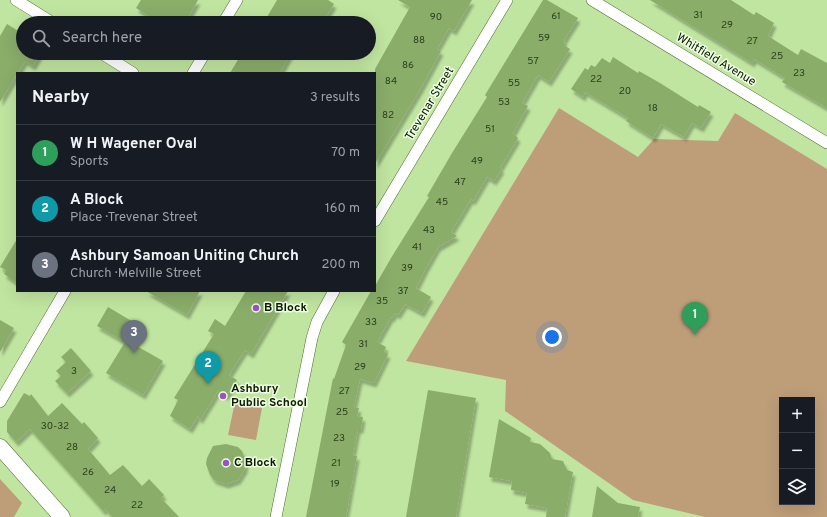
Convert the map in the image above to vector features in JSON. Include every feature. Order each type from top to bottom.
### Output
[{"type":"main road","points":[[0,447],[62,517]]},
{"type":"street","points":[[16,0],[42,16]]},
{"type":"street","points":[[227,16],[237,0]]},
{"type":"street","name":"Trevenar Street","points":[[376,219],[508,0]]},
{"type":"street","name":"Whitfield Avenue","points":[[592,0],[827,143]]},
{"type":"street","points":[[113,60],[132,72]]},
{"type":"street","points":[[194,72],[201,60]]},
{"type":"street","points":[[0,402],[64,292]]},
{"type":"street","points":[[276,517],[312,338],[317,322],[333,292]]},
{"type":"shaded area","points":[[559,108],[638,157],[654,139],[718,141],[735,113],[827,169],[827,517],[705,517],[633,500],[505,411],[506,380],[406,361]]},
{"type":"shaded area","points":[[235,402],[262,408],[256,440],[228,435]]},
{"type":"shaded area","points":[[0,479],[22,503],[14,517],[0,517]]},
{"type":"building","points":[[141,0],[198,0],[189,16],[149,16],[136,8]]},
{"type":"building","points":[[277,0],[328,0],[334,4],[326,16],[268,16]]},
{"type":"building","points":[[398,0],[472,0],[454,31],[449,28],[437,49],[441,51],[421,88],[376,162],[375,69],[410,7]]},
{"type":"building","points":[[543,0],[547,0],[578,18],[564,40],[565,46],[570,49],[549,82],[538,75],[522,103],[528,106],[513,133],[518,138],[500,168],[502,169],[494,181],[487,177],[473,201],[471,199],[451,232],[457,236],[438,247],[426,268],[416,288],[431,297],[422,313],[405,304],[398,315],[395,313],[392,318],[391,317],[377,342],[386,347],[384,352],[388,354],[374,383],[360,379],[354,407],[359,408],[357,416],[363,417],[361,429],[358,429],[353,455],[357,456],[346,517],[306,517],[333,378],[334,379],[346,345],[342,342],[370,292],[376,292],[376,284],[429,197],[427,196],[452,153],[487,97],[485,95]]},
{"type":"building","points":[[650,0],[731,0],[754,15],[756,12],[774,23],[768,36],[798,55],[801,49],[827,63],[827,108],[782,82],[785,78],[754,59],[752,63]]},
{"type":"building","points":[[7,24],[16,30],[16,60],[37,60],[33,66],[25,61],[18,72],[16,72],[16,76],[0,102],[0,36]]},
{"type":"building","points":[[613,57],[638,73],[639,71],[660,83],[698,107],[699,105],[711,112],[701,128],[692,123],[684,137],[661,124],[653,138],[626,121],[628,118],[585,92],[583,97],[571,89],[585,68],[588,70],[591,65],[595,67],[602,58],[610,63]]},
{"type":"building","points":[[238,60],[287,60],[281,72],[231,72]]},
{"type":"building","points":[[16,241],[16,282],[4,274],[6,270],[0,267]]},
{"type":"building","points":[[148,292],[199,292],[187,315]]},
{"type":"building","points":[[245,292],[287,292],[251,354],[245,350],[229,375],[237,380],[226,396],[218,391],[200,420],[198,416],[190,429],[170,416],[178,400],[174,398],[214,334],[208,331],[215,319],[225,326]]},
{"type":"building","points":[[108,307],[145,329],[135,345],[163,361],[143,395],[106,373],[125,342],[97,326]]},
{"type":"building","points":[[0,320],[14,328],[0,352]]},
{"type":"building","points":[[71,348],[91,371],[67,393],[55,381],[61,376],[56,371],[66,362],[61,357]]},
{"type":"building","points":[[428,390],[476,398],[456,517],[406,517]]},
{"type":"building","points":[[24,393],[30,396],[31,394],[48,416],[62,403],[82,424],[84,422],[98,438],[88,449],[110,475],[123,465],[142,486],[149,479],[164,495],[161,498],[179,517],[112,517],[105,509],[103,511],[30,429],[16,442],[7,432],[7,421]]},
{"type":"building","points":[[499,419],[531,438],[530,442],[540,444],[550,453],[552,459],[563,461],[567,470],[573,472],[565,517],[546,517],[547,508],[525,504],[527,493],[511,490],[512,481],[489,477]]},
{"type":"building","name":"C Block","points":[[226,444],[238,447],[242,451],[246,463],[245,469],[238,480],[226,484],[214,480],[210,475],[206,464],[207,458],[213,446]]},
{"type":"building","points":[[597,486],[618,503],[640,507],[638,517],[592,517]]},
{"type":"place","name":"B Block","points":[[256,308]]},
{"type":"place","name":"W H Wagener Oval","points":[[695,335]]},
{"type":"place","name":"Ashbury Samoan Uniting Church","points":[[134,353]]},
{"type":"place","name":"A Block","points":[[208,384]]},
{"type":"place","name":"Ashbury Public School","points":[[223,396]]},
{"type":"place","name":"C Block","points":[[226,463]]}]
